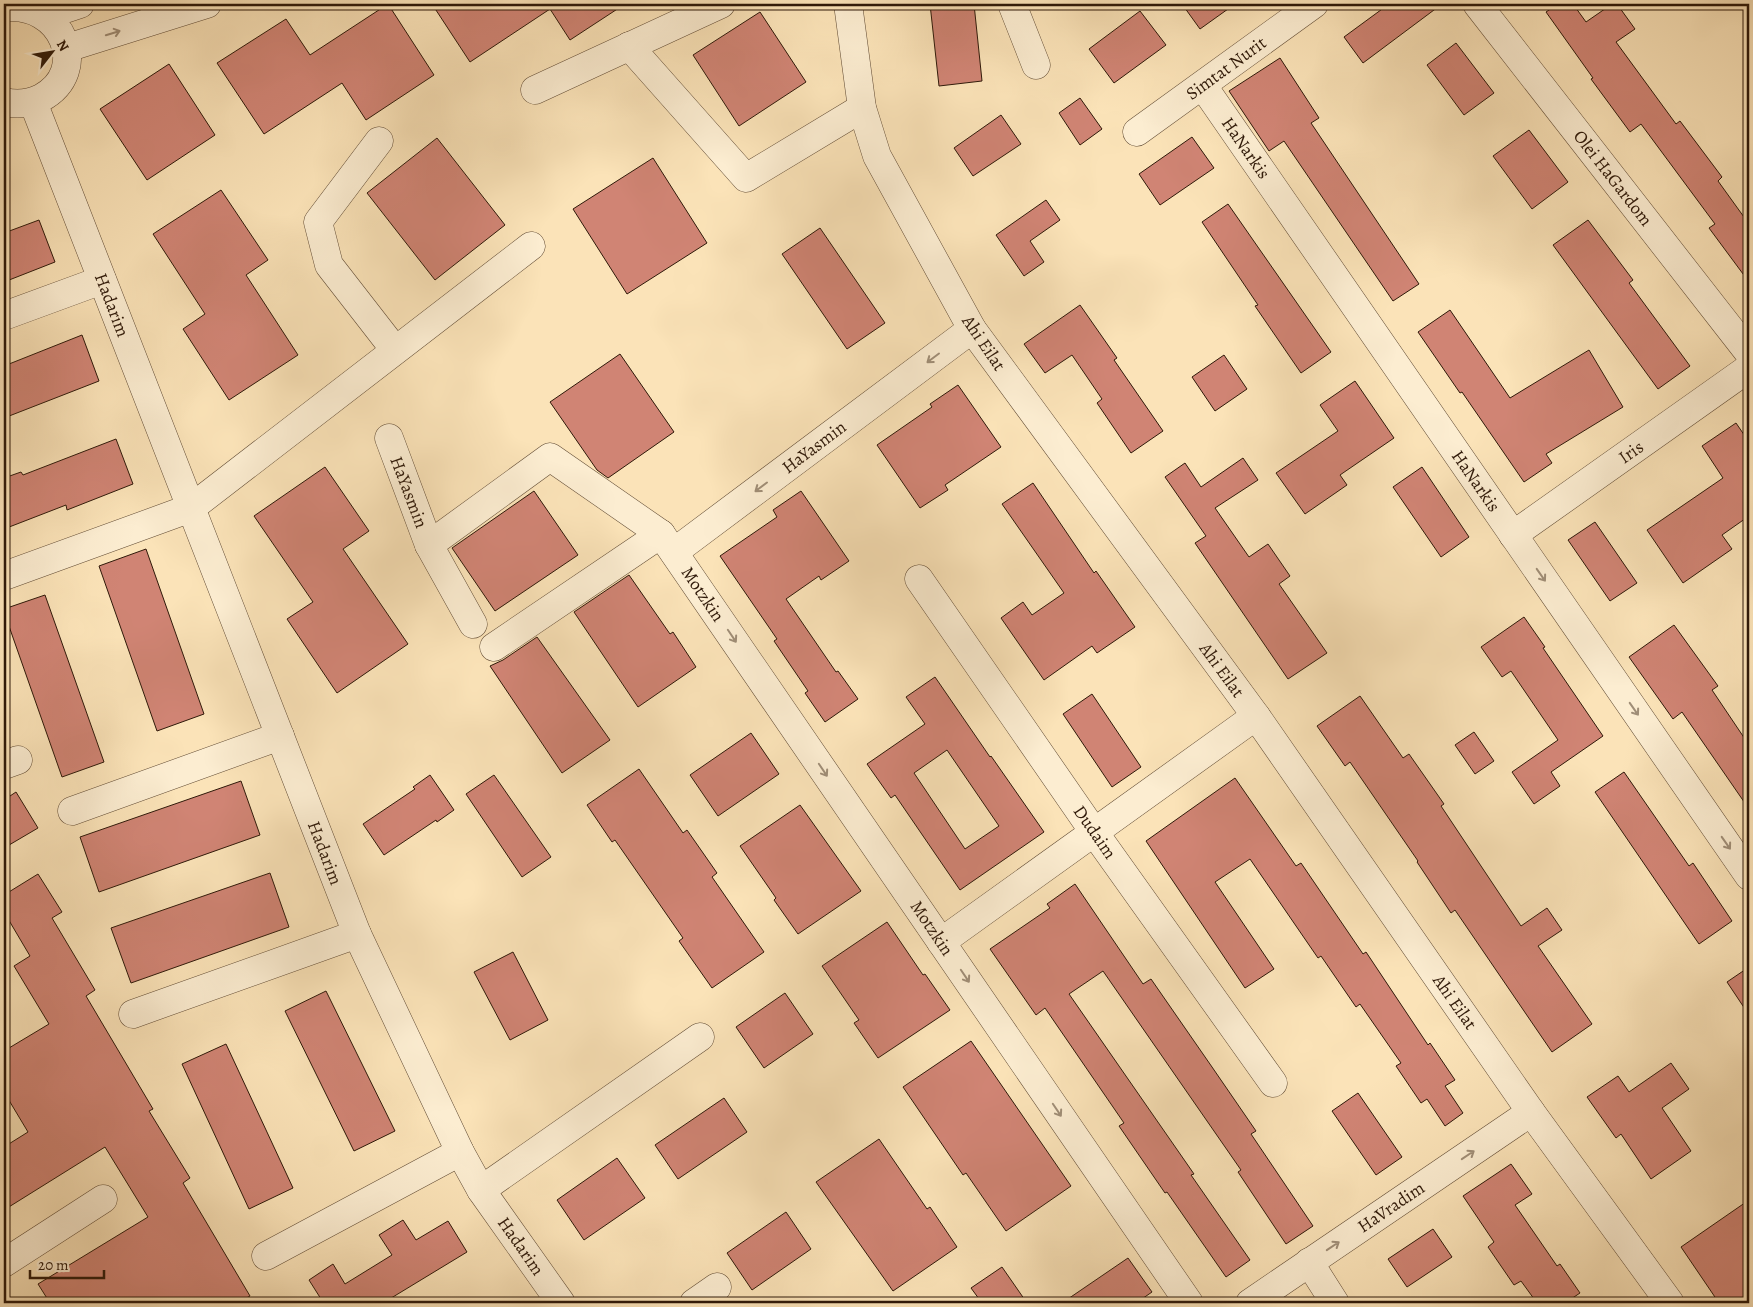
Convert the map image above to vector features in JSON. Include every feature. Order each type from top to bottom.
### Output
[{"type":"street","points":[[47,15],[80,4]]},
{"type":"street","points":[[67,48],[207,4]]},
{"type":"street","points":[[534,90],[721,4]]},
{"type":"street","name":"Ahi Eilat","points":[[848,4],[862,108],[877,156],[972,329],[1256,716],[1532,1112],[1670,1303]]},
{"type":"street","points":[[1012,4],[1036,65]]},
{"type":"street","name":"Simtat Nurit","points":[[1137,132],[1314,4]]},
{"type":"street","points":[[4,8],[14,6],[31,8],[47,15],[62,32],[67,48],[66,66],[60,82],[48,94],[33,102],[22,104],[4,102]]},
{"type":"street","name":"Olei HaGardom","points":[[1484,6],[1749,353]]},
{"type":"street","points":[[630,46],[746,178],[862,108]]},
{"type":"street","name":"HaNarkis","points":[[1203,86],[1749,876]]},
{"type":"street","name":"Hadarim","points":[[33,102],[356,934],[460,1152],[481,1190],[561,1303]]},
{"type":"street","points":[[380,141],[318,222],[329,265],[395,350]]},
{"type":"street","points":[[4,576],[191,508],[531,246]]},
{"type":"street","points":[[4,316],[102,280]]},
{"type":"street","name":"HaYasmin","points":[[494,647],[668,543],[972,329]]},
{"type":"street","name":"Iris","points":[[1514,535],[1749,368]]},
{"type":"street","name":"HaYasmin","points":[[389,438],[429,545],[473,624]]},
{"type":"street","name":"HaYasmin","points":[[429,545],[550,457],[668,543]]},
{"type":"street","name":"Motzkin","points":[[668,543],[1189,1303]]},
{"type":"street","name":"Dudaim","points":[[919,579],[1094,832],[1274,1083]]},
{"type":"street","points":[[942,942],[1256,716]]},
{"type":"street","points":[[72,811],[280,736]]},
{"type":"street","points":[[133,1014],[356,934]]},
{"type":"street","points":[[481,1190],[700,1037]]},
{"type":"street","name":"HaVradim","points":[[1250,1303],[1532,1112]]},
{"type":"street","points":[[266,1256],[460,1152]]},
{"type":"street","points":[[4,1263],[103,1199]]},
{"type":"street","points":[[1310,1262],[1335,1303]]},
{"type":"street","points":[[694,1303],[717,1287]]},
{"type":"building","points":[[388,4],[434,75],[366,120],[342,83],[264,134],[217,63],[286,19],[310,55]]},
{"type":"building","points":[[432,4],[625,4],[570,40],[550,9],[470,62]]},
{"type":"building","points":[[930,4],[974,4],[982,81],[939,86]]},
{"type":"building","points":[[1182,4],[1235,4],[1200,29]]},
{"type":"building","points":[[1389,4],[1442,4],[1363,63],[1344,37]]},
{"type":"building","points":[[1558,4],[1573,4],[1586,22],[1612,4],[1617,4],[1635,29],[1616,42],[1676,124],[1680,121],[1722,177],[1718,181],[1749,224],[1749,282],[1709,228],[1715,224],[1641,124],[1630,132],[1591,79],[1593,78],[1546,12]]},
{"type":"building","points":[[1140,11],[1166,45],[1114,83],[1089,49]]},
{"type":"building","points":[[760,12],[806,82],[739,126],[693,55]]},
{"type":"building","points":[[1456,43],[1494,93],[1464,115],[1427,65]]},
{"type":"building","points":[[1280,58],[1319,118],[1311,123],[1419,284],[1393,301],[1284,141],[1269,151],[1229,91]]},
{"type":"building","points":[[169,64],[215,135],[147,180],[100,109]]},
{"type":"building","points":[[1080,98],[1102,129],[1080,145],[1059,113]]},
{"type":"building","points":[[1001,115],[1021,144],[973,176],[954,148]]},
{"type":"building","points":[[1529,130],[1568,182],[1532,209],[1493,156]]},
{"type":"building","points":[[1192,137],[1214,168],[1160,205],[1139,174]]},
{"type":"building","points":[[437,138],[505,225],[435,280],[367,193]]},
{"type":"building","points":[[653,158],[707,243],[627,294],[573,209]]},
{"type":"building","points":[[221,190],[268,260],[246,275],[298,355],[229,400],[183,329],[205,314],[153,234]]},
{"type":"building","points":[[1046,200],[1060,220],[1030,241],[1044,262],[1024,276],[996,235]]},
{"type":"building","points":[[1228,204],[1331,352],[1301,373],[1255,306],[1258,305],[1202,222]]},
{"type":"building","points":[[39,220],[55,262],[4,282],[4,233]]},
{"type":"building","points":[[1588,220],[1633,280],[1629,283],[1690,366],[1658,389],[1553,245]]},
{"type":"building","points":[[820,228],[885,323],[847,349],[782,254]]},
{"type":"building","points":[[1080,305],[1117,358],[1114,360],[1163,431],[1131,453],[1097,403],[1102,399],[1072,355],[1045,373],[1024,344]]},
{"type":"building","points":[[1450,310],[1510,398],[1589,350],[1623,407],[1546,454],[1552,463],[1524,482],[1418,332]]},
{"type":"building","points":[[82,335],[99,381],[4,418],[4,366]]},
{"type":"building","points":[[620,354],[674,432],[608,478],[597,470],[550,402]]},
{"type":"building","points":[[1224,355],[1247,389],[1215,411],[1192,377]]},
{"type":"building","points":[[1355,381],[1394,438],[1340,475],[1347,485],[1305,514],[1276,473],[1338,431],[1320,405]]},
{"type":"building","points":[[958,385],[1001,447],[945,485],[948,490],[920,508],[877,445],[932,407],[930,404]]},
{"type":"building","points":[[1736,423],[1749,442],[1749,516],[1722,535],[1732,549],[1683,583],[1647,530],[1723,478],[1702,446]]},
{"type":"building","points":[[116,439],[133,484],[67,510],[66,505],[4,529],[4,478],[21,472],[23,475]]},
{"type":"building","points":[[1243,458],[1258,480],[1215,508],[1249,557],[1268,544],[1290,576],[1279,584],[1327,653],[1288,679],[1195,543],[1206,536],[1165,477],[1185,463],[1201,487]]},
{"type":"building","points":[[325,467],[369,531],[343,549],[408,644],[337,693],[287,619],[313,602],[254,516]]},
{"type":"building","points":[[1422,467],[1469,537],[1441,557],[1393,487]]},
{"type":"building","points":[[1033,483],[1094,573],[1096,571],[1135,627],[1097,653],[1092,646],[1044,680],[1001,618],[1023,602],[1032,615],[1064,593],[1002,504]]},
{"type":"building","points":[[534,491],[578,555],[495,611],[452,548]]},
{"type":"building","points":[[801,491],[849,561],[821,580],[819,576],[786,599],[836,672],[838,671],[858,699],[825,722],[805,693],[808,691],[774,641],[777,639],[720,556],[777,517],[773,510]]},
{"type":"building","points":[[1595,522],[1637,583],[1610,601],[1568,540]]},
{"type":"building","points":[[146,549],[204,714],[157,731],[99,566]]},
{"type":"building","points":[[629,575],[670,634],[673,632],[696,667],[638,707],[574,612]]},
{"type":"building","points":[[45,595],[104,762],[62,777],[4,612],[4,609]]},
{"type":"building","points":[[1524,617],[1603,736],[1551,772],[1560,786],[1534,804],[1512,772],[1558,740],[1511,671],[1502,677],[1481,647]]},
{"type":"building","points":[[1674,625],[1718,686],[1712,690],[1749,745],[1749,809],[1682,712],[1673,719],[1629,657]]},
{"type":"building","points":[[537,637],[610,740],[562,773],[490,666],[503,660]]},
{"type":"building","points":[[935,677],[1044,832],[960,890],[895,795],[891,798],[867,764],[925,724],[906,697]],"holes":[[[947,750],[999,826],[965,849],[914,773]]]},
{"type":"building","points":[[1092,694],[1141,767],[1112,787],[1063,714]]},
{"type":"building","points":[[1360,696],[1403,758],[1409,754],[1444,804],[1441,806],[1521,926],[1547,908],[1562,930],[1538,946],[1592,1024],[1552,1052],[1455,910],[1451,913],[1350,762],[1345,766],[1317,726]]},
{"type":"building","points":[[1474,732],[1494,761],[1475,774],[1455,745]]},
{"type":"building","points":[[751,733],[779,774],[718,816],[690,775]]},
{"type":"building","points":[[639,769],[683,833],[687,830],[717,873],[712,877],[764,952],[712,988],[679,941],[683,938],[615,840],[612,842],[587,805]]},
{"type":"building","points":[[1624,772],[1689,866],[1693,863],[1732,921],[1699,944],[1595,792]]},
{"type":"building","points":[[430,775],[454,810],[384,855],[363,824],[415,789],[413,787]]},
{"type":"building","points":[[494,775],[551,857],[522,877],[466,794]]},
{"type":"building","points":[[1235,778],[1296,866],[1301,863],[1363,954],[1366,952],[1428,1045],[1430,1043],[1455,1080],[1445,1086],[1463,1113],[1445,1126],[1427,1099],[1421,1103],[1396,1066],[1401,1063],[1360,1004],[1356,1007],[1321,956],[1318,958],[1250,859],[1215,882],[1274,969],[1245,988],[1146,841]]},
{"type":"building","points":[[241,781],[260,835],[99,892],[80,837]]},
{"type":"building","points":[[16,792],[38,828],[4,848],[4,800]]},
{"type":"building","points":[[800,805],[861,891],[798,934],[740,846]]},
{"type":"building","points":[[270,873],[289,927],[131,983],[111,928]]},
{"type":"building","points":[[38,874],[62,912],[52,918],[95,990],[86,996],[153,1109],[149,1111],[190,1178],[183,1183],[250,1296],[237,1303],[50,1303],[38,1284],[148,1217],[105,1147],[4,1210],[4,1147],[28,1132],[4,1092],[4,1051],[49,1024],[14,966],[30,956],[4,912],[4,895]]},
{"type":"building","points":[[1075,884],[1143,984],[1151,979],[1256,1131],[1251,1134],[1313,1226],[1286,1244],[1238,1172],[1241,1170],[1103,971],[1069,994],[1194,1174],[1191,1175],[1250,1260],[1226,1277],[1119,1126],[1124,1123],[1045,1008],[1036,1015],[990,949],[1050,908],[1047,904]]},
{"type":"building","points":[[887,922],[923,975],[925,974],[950,1010],[878,1058],[854,1023],[859,1020],[822,966]]},
{"type":"building","points":[[513,952],[548,1020],[510,1040],[474,972]]},
{"type":"building","points":[[1749,967],[1749,1015],[1727,982]]},
{"type":"building","points":[[326,991],[395,1131],[354,1151],[285,1011]]},
{"type":"building","points":[[785,993],[813,1034],[764,1068],[736,1027]]},
{"type":"building","points":[[971,1041],[1071,1186],[1006,1231],[966,1173],[963,1175],[903,1087]]},
{"type":"building","points":[[226,1044],[293,1188],[249,1209],[182,1064]]},
{"type":"building","points":[[1671,1063],[1689,1089],[1662,1108],[1691,1151],[1651,1179],[1621,1134],[1616,1138],[1587,1097],[1618,1076],[1629,1092]]},
{"type":"building","points":[[1358,1093],[1402,1157],[1376,1175],[1332,1111]]},
{"type":"building","points":[[724,1098],[747,1132],[678,1179],[655,1145]]},
{"type":"building","points":[[879,1139],[927,1209],[930,1207],[957,1247],[893,1291],[816,1182]]},
{"type":"building","points":[[617,1158],[645,1198],[584,1240],[557,1200]]},
{"type":"building","points":[[1511,1164],[1532,1194],[1515,1205],[1557,1266],[1560,1264],[1580,1293],[1565,1303],[1537,1303],[1521,1281],[1514,1285],[1488,1247],[1494,1242],[1463,1196]]},
{"type":"building","points":[[1749,1200],[1749,1303],[1719,1303],[1681,1247]]},
{"type":"building","points":[[786,1212],[811,1249],[752,1290],[727,1253]]},
{"type":"building","points":[[403,1220],[416,1240],[448,1221],[467,1252],[383,1303],[313,1303],[321,1299],[309,1280],[333,1264],[345,1284],[392,1255],[379,1235]]},
{"type":"building","points":[[1433,1229],[1452,1257],[1407,1287],[1388,1259]]},
{"type":"building","points":[[1128,1258],[1152,1292],[1136,1303],[1062,1303]]},
{"type":"building","points":[[1002,1267],[1027,1303],[982,1303],[971,1288]]}]
